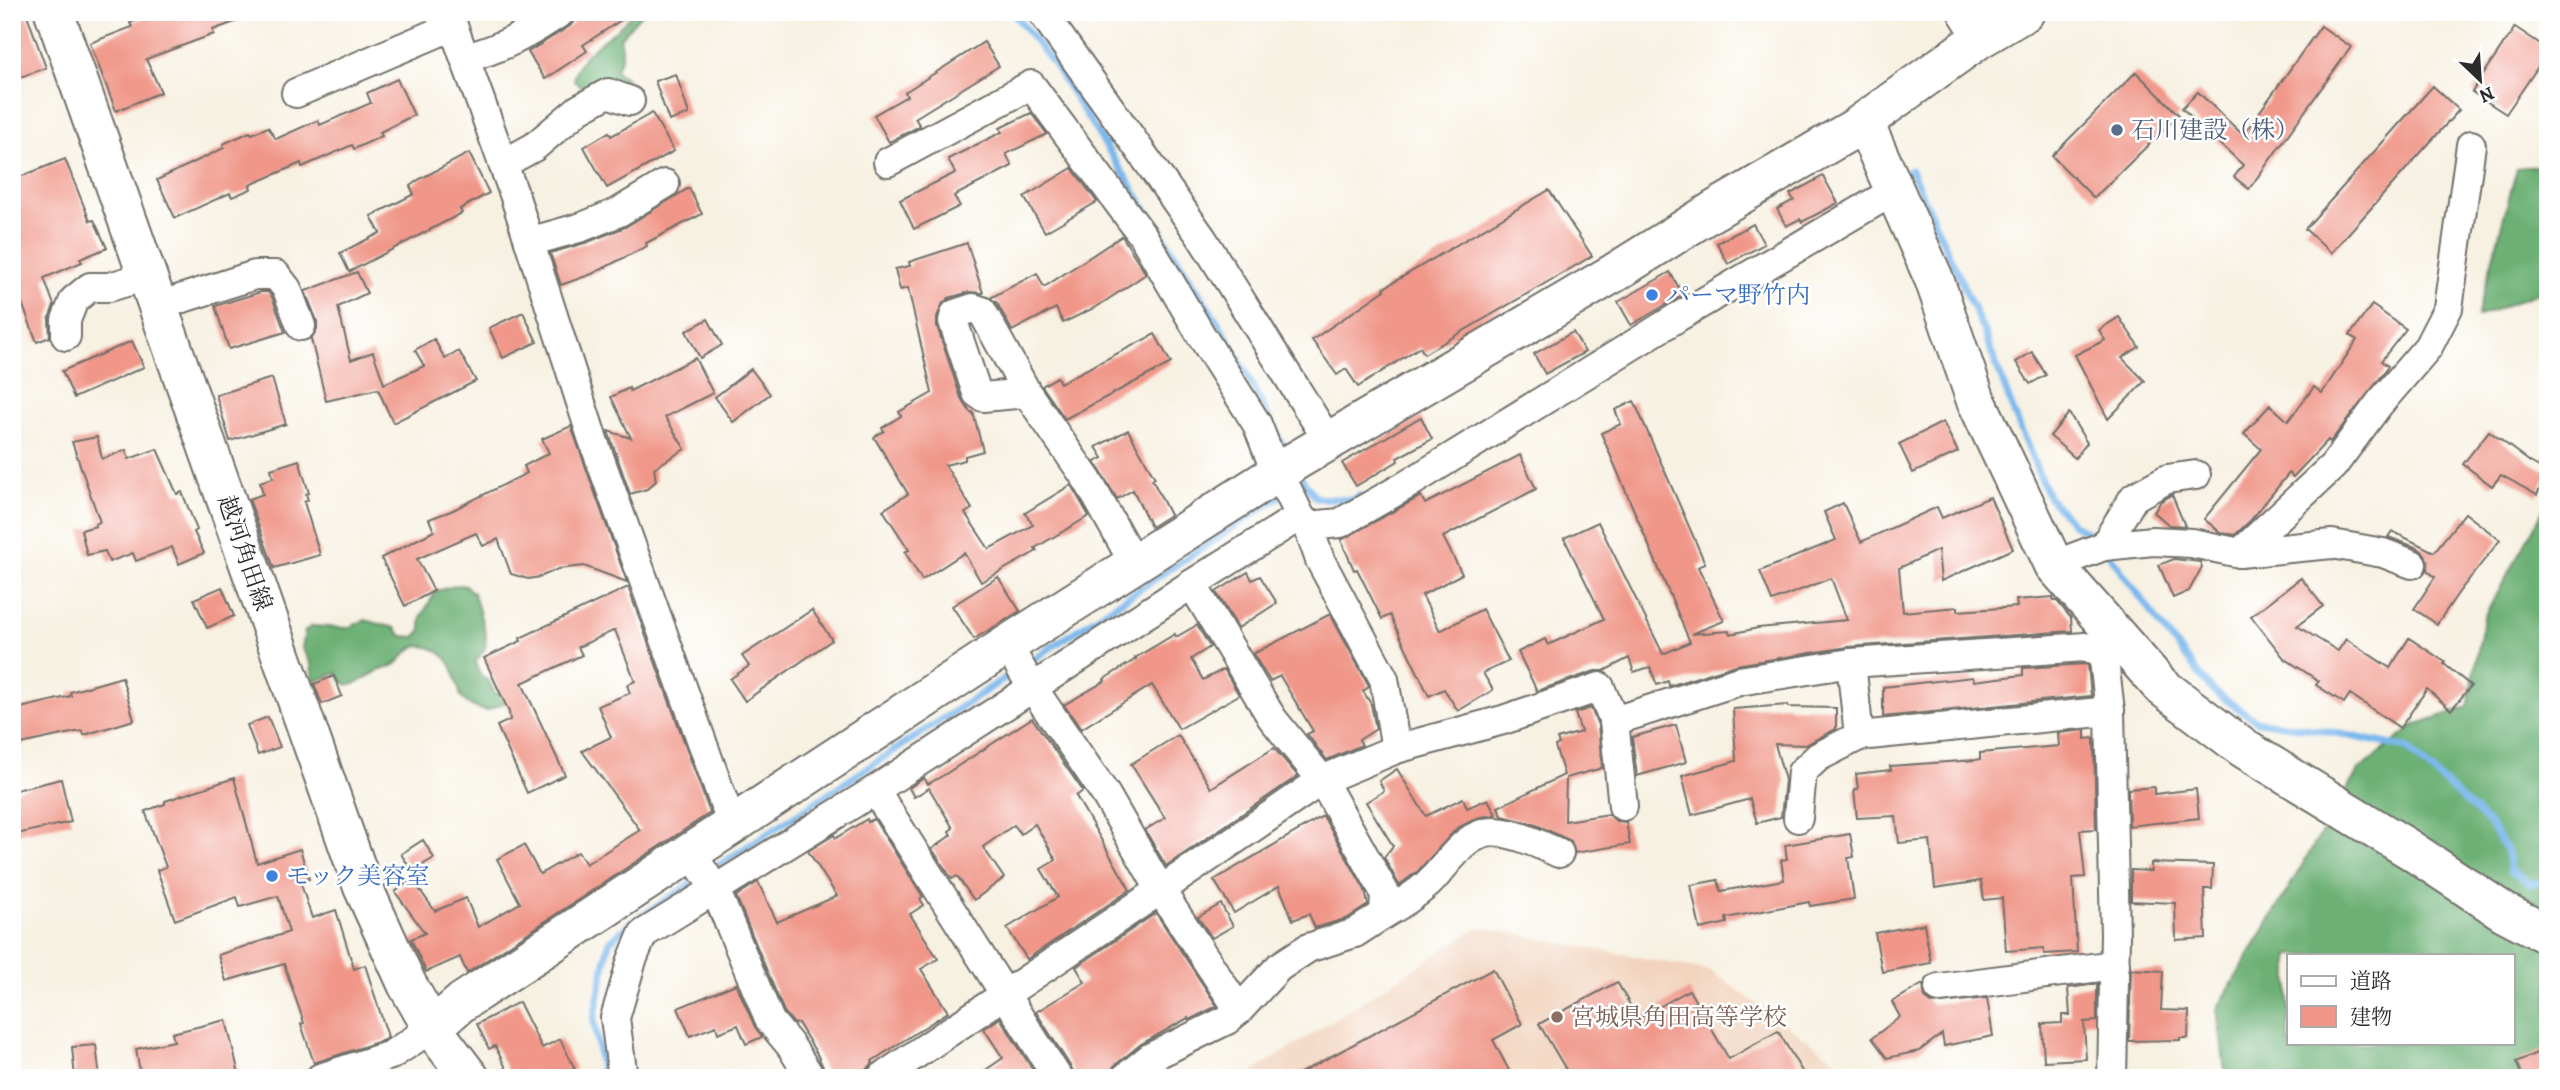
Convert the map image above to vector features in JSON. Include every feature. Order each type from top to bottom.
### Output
[{"type":"street","name":"越河角田線","points":[[54,12],[363,887],[407,984],[432,1028],[470,1078]]},
{"type":"street","points":[[465,58],[492,51],[530,33],[561,12]]},
{"type":"street","points":[[1042,12],[1202,238],[1329,442]]},
{"type":"street","points":[[320,1078],[391,1055],[432,1028],[462,1002],[690,851],[1292,463],[1864,122],[1971,26],[2025,12]]},
{"type":"street","points":[[296,93],[450,19],[503,164],[592,436],[732,825]]},
{"type":"street","points":[[888,162],[1031,85],[1143,236],[1257,424],[1275,475],[1288,491],[1320,560],[1384,679],[1396,749]]},
{"type":"street","points":[[503,164],[534,147],[579,109],[608,93],[630,102]]},
{"type":"street","points":[[1864,122],[1934,279],[1975,398],[2054,565],[2108,643],[2243,748],[2409,849],[2504,912],[2548,935]]},
{"type":"street","points":[[2240,553],[2333,466],[2379,404],[2428,347],[2448,308],[2470,145]]},
{"type":"street","points":[[529,242],[582,227],[619,212],[665,184]]},
{"type":"street","points":[[623,1078],[615,1018],[632,960],[643,934],[875,790],[1192,584],[1304,521],[1340,523],[1362,511],[1678,317],[1894,191]]},
{"type":"street","points":[[66,336],[66,320],[74,300],[90,287],[109,286],[152,291],[256,275],[276,275],[287,289],[301,326]]},
{"type":"street","points":[[1027,393],[1088,481],[1135,565]]},
{"type":"street","points":[[2104,546],[2134,498],[2167,479],[2196,475]]},
{"type":"street","points":[[2054,565],[2104,546],[2153,541],[2192,543],[2240,553],[2332,544],[2383,553],[2413,564]]},
{"type":"street","points":[[1192,584],[1272,718],[1322,780],[1385,893],[1384,914]]},
{"type":"street","points":[[1614,721],[1739,681],[1851,663],[2085,648],[2108,643]]},
{"type":"street","points":[[2108,643],[2115,965],[2112,1078]]},
{"type":"street","points":[[1007,645],[1032,687],[1106,795],[1161,891],[1239,1010]]},
{"type":"street","points":[[1851,663],[1860,736]]},
{"type":"street","points":[[881,1078],[1322,780],[1396,749],[1503,720],[1600,687],[1614,721],[1623,806]]},
{"type":"street","points":[[1798,818],[1802,772],[1818,757],[1860,736],[2110,711]]},
{"type":"street","points":[[875,790],[1058,1078]]},
{"type":"street","points":[[1125,1078],[1151,1057],[1214,1028],[1239,1010],[1279,967],[1308,948],[1355,933],[1401,905],[1428,883],[1475,835],[1496,832],[1529,840],[1559,853]]},
{"type":"street","points":[[690,851],[715,888],[770,1021],[790,1045],[811,1078]]},
{"type":"street","points":[[1939,988],[2115,965]]},
{"type":"shaded area","name":"宮城県角田高等学校","points":[[1479,927],[1711,971],[1840,1063],[1844,1078],[1243,1078]]},
{"type":"green space","points":[[633,12],[643,12],[620,38],[622,55],[615,70],[629,81],[630,88],[584,88],[574,81],[581,61]]},
{"type":"green space","points":[[2548,165],[2548,274],[2542,291],[2477,317],[2517,168]]},
{"type":"green space","points":[[2548,502],[2548,1078],[2226,1078],[2217,1009],[2358,771],[2415,725],[2468,707],[2484,617]]},
{"type":"green space","points":[[458,585],[466,586],[474,594],[486,635],[485,649],[476,661],[478,671],[489,681],[495,694],[506,690],[510,700],[486,711],[470,705],[461,696],[453,669],[446,658],[436,650],[422,646],[411,649],[394,665],[354,684],[345,684],[337,673],[316,681],[313,679],[311,664],[302,648],[305,631],[312,626],[347,628],[365,620],[395,628],[402,636],[415,637],[421,631],[421,617],[436,591]]},
{"type":"building","points":[[12,12],[26,12],[46,68],[12,80]]},
{"type":"building","points":[[158,12],[256,14],[213,30],[214,34],[146,59],[161,92],[116,111],[90,43],[132,27],[130,23]]},
{"type":"building","points":[[577,12],[633,12],[583,45],[587,51],[545,79],[528,52],[570,26]]},
{"type":"building","points":[[2321,26],[2351,47],[2249,189],[2234,177],[2243,165],[2182,108],[2198,92],[2243,135]]},
{"type":"building","points":[[2515,27],[2548,49],[2548,52],[2506,114],[2472,92]]},
{"type":"building","points":[[984,42],[999,66],[915,118],[920,126],[889,142],[874,115],[907,96],[905,92]]},
{"type":"building","points":[[2136,72],[2179,115],[2094,198],[2052,156]]},
{"type":"building","points":[[676,74],[689,114],[669,121],[655,81]]},
{"type":"building","points":[[397,79],[414,115],[380,132],[382,136],[354,149],[352,145],[302,167],[301,163],[250,185],[251,189],[232,197],[230,193],[175,218],[157,180],[224,148],[223,144],[250,132],[252,134],[268,127],[276,139],[318,120],[320,125],[371,103],[367,93]]},
{"type":"building","points":[[2433,86],[2459,110],[2331,253],[2305,229]]},
{"type":"building","points":[[652,113],[674,151],[607,188],[584,147],[609,132],[611,136]]},
{"type":"building","points":[[1031,113],[1047,134],[1006,154],[1012,166],[954,196],[960,206],[914,229],[900,200],[955,173],[948,159],[1002,132],[1000,128]]},
{"type":"building","points":[[469,153],[489,193],[460,209],[462,213],[349,272],[340,253],[380,233],[371,216],[414,194],[410,186],[418,180]]},
{"type":"building","points":[[65,159],[90,221],[94,220],[107,248],[44,278],[54,305],[49,319],[50,337],[37,342],[17,290],[12,292],[12,180]]},
{"type":"building","points":[[1072,168],[1097,202],[1045,232],[1024,197]]},
{"type":"building","points":[[1823,176],[1838,203],[1802,222],[1800,219],[1786,226],[1777,209],[1794,200],[1790,194]]},
{"type":"building","points":[[689,188],[702,214],[592,274],[561,285],[550,253],[625,227]]},
{"type":"building","points":[[1549,190],[1592,256],[1424,354],[1420,347],[1358,387],[1346,369],[1337,375],[1312,340],[1385,290],[1384,288]]},
{"type":"building","points":[[1753,224],[1764,244],[1728,264],[1717,243]]},
{"type":"building","points":[[1122,236],[1146,274],[1098,306],[1063,323],[1056,308],[1012,331],[997,303],[990,298],[1037,273],[1044,287]]},
{"type":"building","points":[[967,243],[983,293],[969,292],[949,298],[943,303],[937,317],[937,326],[961,398],[971,413],[973,412],[983,451],[965,456],[965,460],[945,465],[972,509],[965,513],[989,549],[1033,525],[1025,513],[1071,485],[1089,516],[1035,548],[1037,551],[981,582],[964,553],[922,580],[905,552],[909,550],[883,510],[908,494],[874,437],[884,431],[882,428],[901,416],[899,412],[932,393],[908,288],[900,290],[895,269],[910,266],[909,262]]},
{"type":"building","points":[[357,272],[367,293],[338,307],[351,360],[373,352],[384,384],[424,366],[415,350],[434,339],[445,359],[459,351],[476,381],[393,423],[378,389],[326,401],[311,339],[317,329],[317,321],[305,291]]},
{"type":"building","points":[[1670,272],[1683,295],[1631,325],[1618,302]]},
{"type":"building","points":[[268,292],[272,297],[285,332],[229,349],[215,306]]},
{"type":"building","points":[[2372,305],[2406,329],[2381,361],[2388,366],[2384,373],[2330,442],[2328,440],[2293,477],[2289,473],[2251,520],[2235,535],[2220,532],[2204,519],[2261,449],[2244,434],[2270,405],[2288,421],[2314,387],[2322,393],[2357,340],[2350,335]]},
{"type":"building","points":[[523,312],[537,342],[503,358],[489,328]]},
{"type":"building","points":[[2119,317],[2139,347],[2122,358],[2145,381],[2108,419],[2075,355],[2105,340],[2099,330]]},
{"type":"building","points":[[708,319],[722,345],[700,358],[686,331]]},
{"type":"building","points":[[1573,332],[1585,352],[1545,374],[1534,354]]},
{"type":"building","points":[[1155,334],[1171,363],[1065,419],[1042,386],[1057,377],[1060,383]]},
{"type":"building","points":[[132,341],[144,367],[74,398],[62,371]]},
{"type":"building","points":[[2032,352],[2046,375],[2030,384],[2016,362]]},
{"type":"building","points":[[695,358],[713,393],[665,417],[685,449],[654,468],[656,481],[647,489],[630,494],[608,431],[631,438],[611,397],[629,388],[630,391]]},
{"type":"building","points":[[751,369],[770,394],[733,422],[715,397]]},
{"type":"building","points":[[272,378],[286,424],[230,441],[216,395]]},
{"type":"building","points":[[1634,401],[1705,563],[1698,567],[1724,621],[1691,634],[1729,631],[1730,634],[1758,628],[1847,620],[1831,578],[1772,601],[1760,571],[1836,540],[1824,512],[1843,503],[1861,542],[1937,507],[1942,518],[1990,497],[2013,549],[1941,581],[1938,550],[1899,568],[1903,612],[1958,607],[1958,611],[2017,607],[2016,600],[2053,597],[2071,618],[2072,631],[1848,647],[1736,665],[1669,686],[1668,681],[1657,685],[1650,667],[1634,672],[1629,658],[1604,671],[1595,671],[1537,691],[1518,652],[1545,639],[1548,645],[1604,619],[1564,538],[1598,522],[1663,654],[1690,642],[1601,433],[1621,424],[1615,410]]},
{"type":"building","points":[[2069,413],[2087,443],[2075,458],[2050,436]]},
{"type":"building","points":[[1421,417],[1432,439],[1397,458],[1398,461],[1356,486],[1342,463]]},
{"type":"building","points":[[1943,422],[1958,452],[1913,473],[1899,444]]},
{"type":"building","points":[[571,426],[627,582],[584,566],[558,569],[528,579],[511,574],[498,539],[483,546],[476,533],[417,559],[434,591],[405,606],[381,558],[434,531],[429,519],[451,511],[527,473],[524,466],[549,453],[542,439]]},
{"type":"building","points":[[1128,430],[1155,478],[1152,479],[1170,515],[1151,527],[1133,490],[1117,499],[1095,462],[1103,458],[1096,447]]},
{"type":"building","points":[[2489,431],[2548,472],[2537,495],[2501,475],[2492,486],[2463,464]]},
{"type":"building","points":[[97,437],[102,459],[126,450],[129,459],[157,449],[177,494],[182,492],[197,530],[194,532],[204,553],[179,564],[172,547],[136,561],[133,553],[109,562],[105,551],[87,555],[81,530],[96,526],[95,524],[100,522],[72,442]]},
{"type":"building","points":[[1520,455],[1536,489],[1443,537],[1462,574],[1422,595],[1440,631],[1482,609],[1509,661],[1483,673],[1493,690],[1458,711],[1444,689],[1429,696],[1390,615],[1382,619],[1357,569],[1354,570],[1341,540],[1421,496],[1425,504]]},
{"type":"building","points":[[299,460],[309,493],[306,494],[308,500],[304,502],[320,555],[274,568],[249,499],[263,494],[260,482],[273,478],[271,469]]},
{"type":"building","points":[[2172,495],[2185,526],[2169,525],[2154,512],[2161,501]]},
{"type":"building","points":[[2465,513],[2500,540],[2437,624],[2414,609],[2435,577],[2427,570],[2425,554],[2418,548],[2388,537],[2392,531],[2434,552]]},
{"type":"building","points":[[2174,559],[2200,562],[2202,567],[2189,591],[2173,598],[2159,565]]},
{"type":"building","points":[[1248,572],[1252,580],[1260,576],[1277,603],[1238,628],[1216,592]]},
{"type":"building","points":[[998,577],[1020,611],[974,639],[952,606]]},
{"type":"building","points":[[2301,578],[2323,606],[2297,626],[2338,651],[2346,639],[2390,668],[2409,638],[2445,662],[2444,664],[2471,686],[2451,710],[2427,689],[2400,728],[2350,694],[2344,703],[2316,685],[2319,681],[2284,658],[2251,616]]},
{"type":"building","points":[[222,587],[234,616],[207,628],[194,599]]},
{"type":"building","points":[[628,587],[710,813],[467,973],[460,957],[426,972],[411,939],[425,933],[395,892],[412,879],[435,911],[466,898],[478,927],[520,903],[497,859],[524,845],[540,874],[578,852],[586,864],[640,830],[582,751],[611,737],[598,706],[630,693],[627,685],[635,681],[615,630],[578,647],[582,655],[522,683],[565,775],[527,793],[497,726],[510,720],[509,712],[484,658]]},
{"type":"building","points":[[812,610],[832,640],[745,701],[730,679],[749,666],[742,656]]},
{"type":"building","points":[[1330,614],[1368,684],[1369,687],[1363,691],[1371,704],[1376,729],[1359,740],[1362,745],[1327,760],[1307,734],[1313,731],[1280,676],[1270,681],[1253,654]]},
{"type":"building","points":[[1197,625],[1210,647],[1191,659],[1203,680],[1224,669],[1239,695],[1179,729],[1152,685],[1081,729],[1064,705],[1105,681],[1104,679],[1135,658],[1175,634],[1176,637]]},
{"type":"building","points":[[2088,665],[2091,696],[1883,717],[1883,687],[1973,677],[1974,681],[2023,675],[2023,668]]},
{"type":"building","points":[[334,676],[342,696],[322,704],[314,684]]},
{"type":"building","points":[[122,677],[134,720],[84,735],[83,731],[76,732],[12,746],[12,710],[71,696],[70,692]]},
{"type":"building","points":[[1788,705],[1836,708],[1836,729],[1806,745],[1775,744],[1785,780],[1781,817],[1757,823],[1750,799],[1692,815],[1682,776],[1736,761],[1733,709]]},
{"type":"building","points":[[1591,708],[1598,725],[1602,768],[1566,778],[1565,821],[1609,814],[1616,821],[1626,822],[1630,844],[1575,853],[1571,841],[1534,824],[1502,816],[1498,807],[1564,775],[1555,746],[1559,744],[1557,739],[1581,732],[1575,713]]},
{"type":"building","points":[[268,717],[280,747],[258,755],[247,725]]},
{"type":"building","points":[[1032,718],[1083,791],[1076,796],[1130,890],[1027,959],[1007,928],[1058,897],[1041,869],[1056,860],[1035,824],[1021,834],[1014,825],[983,847],[1004,878],[974,900],[957,876],[952,879],[932,849],[951,835],[949,831],[953,828],[929,788],[914,797],[909,788],[924,778],[928,784],[944,775]]},
{"type":"building","points":[[1676,725],[1686,762],[1637,776],[1632,737]]},
{"type":"building","points":[[2085,730],[2085,739],[2094,738],[2096,829],[2080,830],[2085,877],[2073,878],[2077,952],[2044,954],[2044,948],[2006,951],[2002,898],[1984,900],[1981,881],[1935,888],[1930,840],[1899,843],[1896,816],[1857,818],[1854,790],[1858,789],[1856,774],[1891,770],[1890,766],[1976,760],[1980,759],[1980,753],[2059,746],[2058,733]]},
{"type":"building","points":[[1178,735],[1211,788],[1274,748],[1298,776],[1166,866],[1145,830],[1165,818],[1131,764]]},
{"type":"building","points":[[1397,769],[1426,816],[1463,798],[1467,808],[1488,799],[1496,815],[1480,817],[1457,828],[1418,871],[1399,885],[1384,857],[1393,846],[1366,802],[1384,791],[1379,781]]},
{"type":"building","points":[[234,778],[257,863],[300,849],[309,879],[300,881],[312,918],[336,910],[354,969],[365,965],[388,1037],[384,1040],[314,1063],[284,964],[226,981],[218,955],[289,932],[278,896],[240,907],[237,897],[175,920],[157,870],[166,867],[145,811],[165,804],[165,801]]},
{"type":"building","points":[[61,779],[71,822],[12,835],[12,791]]},
{"type":"building","points":[[2154,787],[2154,794],[2196,789],[2199,818],[2129,826],[2128,789]]},
{"type":"building","points":[[1323,816],[1365,890],[1368,905],[1348,918],[1315,928],[1309,914],[1293,920],[1279,886],[1234,913],[1214,880]]},
{"type":"building","points":[[867,819],[868,822],[874,819],[923,897],[920,899],[924,905],[910,914],[938,959],[921,969],[948,1012],[872,1061],[868,1068],[853,1078],[828,1078],[798,1023],[794,1024],[784,1012],[736,896],[758,882],[777,922],[837,896],[808,851]]},
{"type":"building","points":[[1850,834],[1854,857],[1848,858],[1854,899],[1810,906],[1809,902],[1726,918],[1727,923],[1700,929],[1691,885],[1718,880],[1721,891],[1784,880],[1781,860],[1787,859],[1785,845]]},
{"type":"building","points":[[423,840],[434,858],[412,871],[401,854]]},
{"type":"building","points":[[2151,863],[2213,865],[2212,889],[2204,889],[2206,938],[2176,940],[2175,903],[2131,901],[2131,870],[2151,871]]},
{"type":"building","points":[[1221,904],[1233,926],[1212,938],[1198,917]]},
{"type":"building","points":[[1156,913],[1217,1006],[1189,1020],[1188,1018],[1141,1044],[1114,1066],[1109,1078],[1075,1078],[1036,1012],[1085,982],[1076,967]]},
{"type":"building","points":[[1924,924],[1931,963],[1882,972],[1875,933]]},
{"type":"building","points":[[1493,969],[1522,1024],[1493,1040],[1513,1078],[1291,1078]]},
{"type":"building","points":[[2131,969],[2163,971],[2161,1010],[2189,1011],[2188,1038],[2129,1041]]},
{"type":"building","points":[[1617,982],[1638,1019],[1689,990],[1729,1059],[1778,1031],[1806,1078],[1571,1078],[1539,1024]]},
{"type":"building","points":[[736,984],[762,1037],[746,1044],[738,1025],[718,1033],[716,1026],[690,1036],[678,1008]]},
{"type":"building","points":[[1923,984],[1925,998],[1933,1004],[1987,998],[1993,1036],[1944,1046],[1942,1034],[1919,1051],[1887,1058],[1872,1038],[1900,1017],[1892,1002]]},
{"type":"building","points":[[2097,984],[2097,1021],[2084,1022],[2086,1059],[2044,1061],[2042,1024],[2062,1023],[2062,1015],[2070,1015],[2068,988]]},
{"type":"building","points":[[519,1002],[542,1048],[560,1039],[575,1069],[557,1078],[511,1078],[495,1046],[489,1049],[477,1024]]},
{"type":"building","points":[[1000,1018],[1038,1078],[974,1078],[1003,1058],[984,1029]]},
{"type":"building","points":[[226,1020],[240,1078],[141,1078],[136,1049],[174,1041],[172,1033]]},
{"type":"building","points":[[96,1045],[100,1078],[75,1078],[72,1047]]},
{"type":"building","points":[[2548,1048],[2548,1078],[2523,1078],[2516,1062]]},
{"type":"waterway","points":[[1012,12],[1053,63],[1226,335],[1287,453]]},
{"type":"waterway","points":[[1899,176],[1911,170],[1984,332],[2048,496],[2074,525],[2100,542]]},
{"type":"waterway","points":[[1298,473],[1316,498],[1353,500],[1359,496]]},
{"type":"waterway","points":[[1026,664],[1282,495]]},
{"type":"waterway","points":[[2109,554],[2167,634],[2213,691],[2257,721],[2326,731],[2407,748],[2489,824],[2507,851],[2510,871],[2531,884],[2548,881]]},
{"type":"waterway","points":[[710,871],[1016,671]]},
{"type":"waterway","points":[[603,1078],[594,1020],[609,942],[627,926],[700,878]]},
{"type":"place","name":"石川建設（株）","points":[[2117,130]]},
{"type":"place","name":"パーマ野竹内","points":[[1652,295]]},
{"type":"place","name":"モック美容室","points":[[272,876]]},
{"type":"place","name":"宮城県角田高等学校","points":[[1557,1017]]}]
